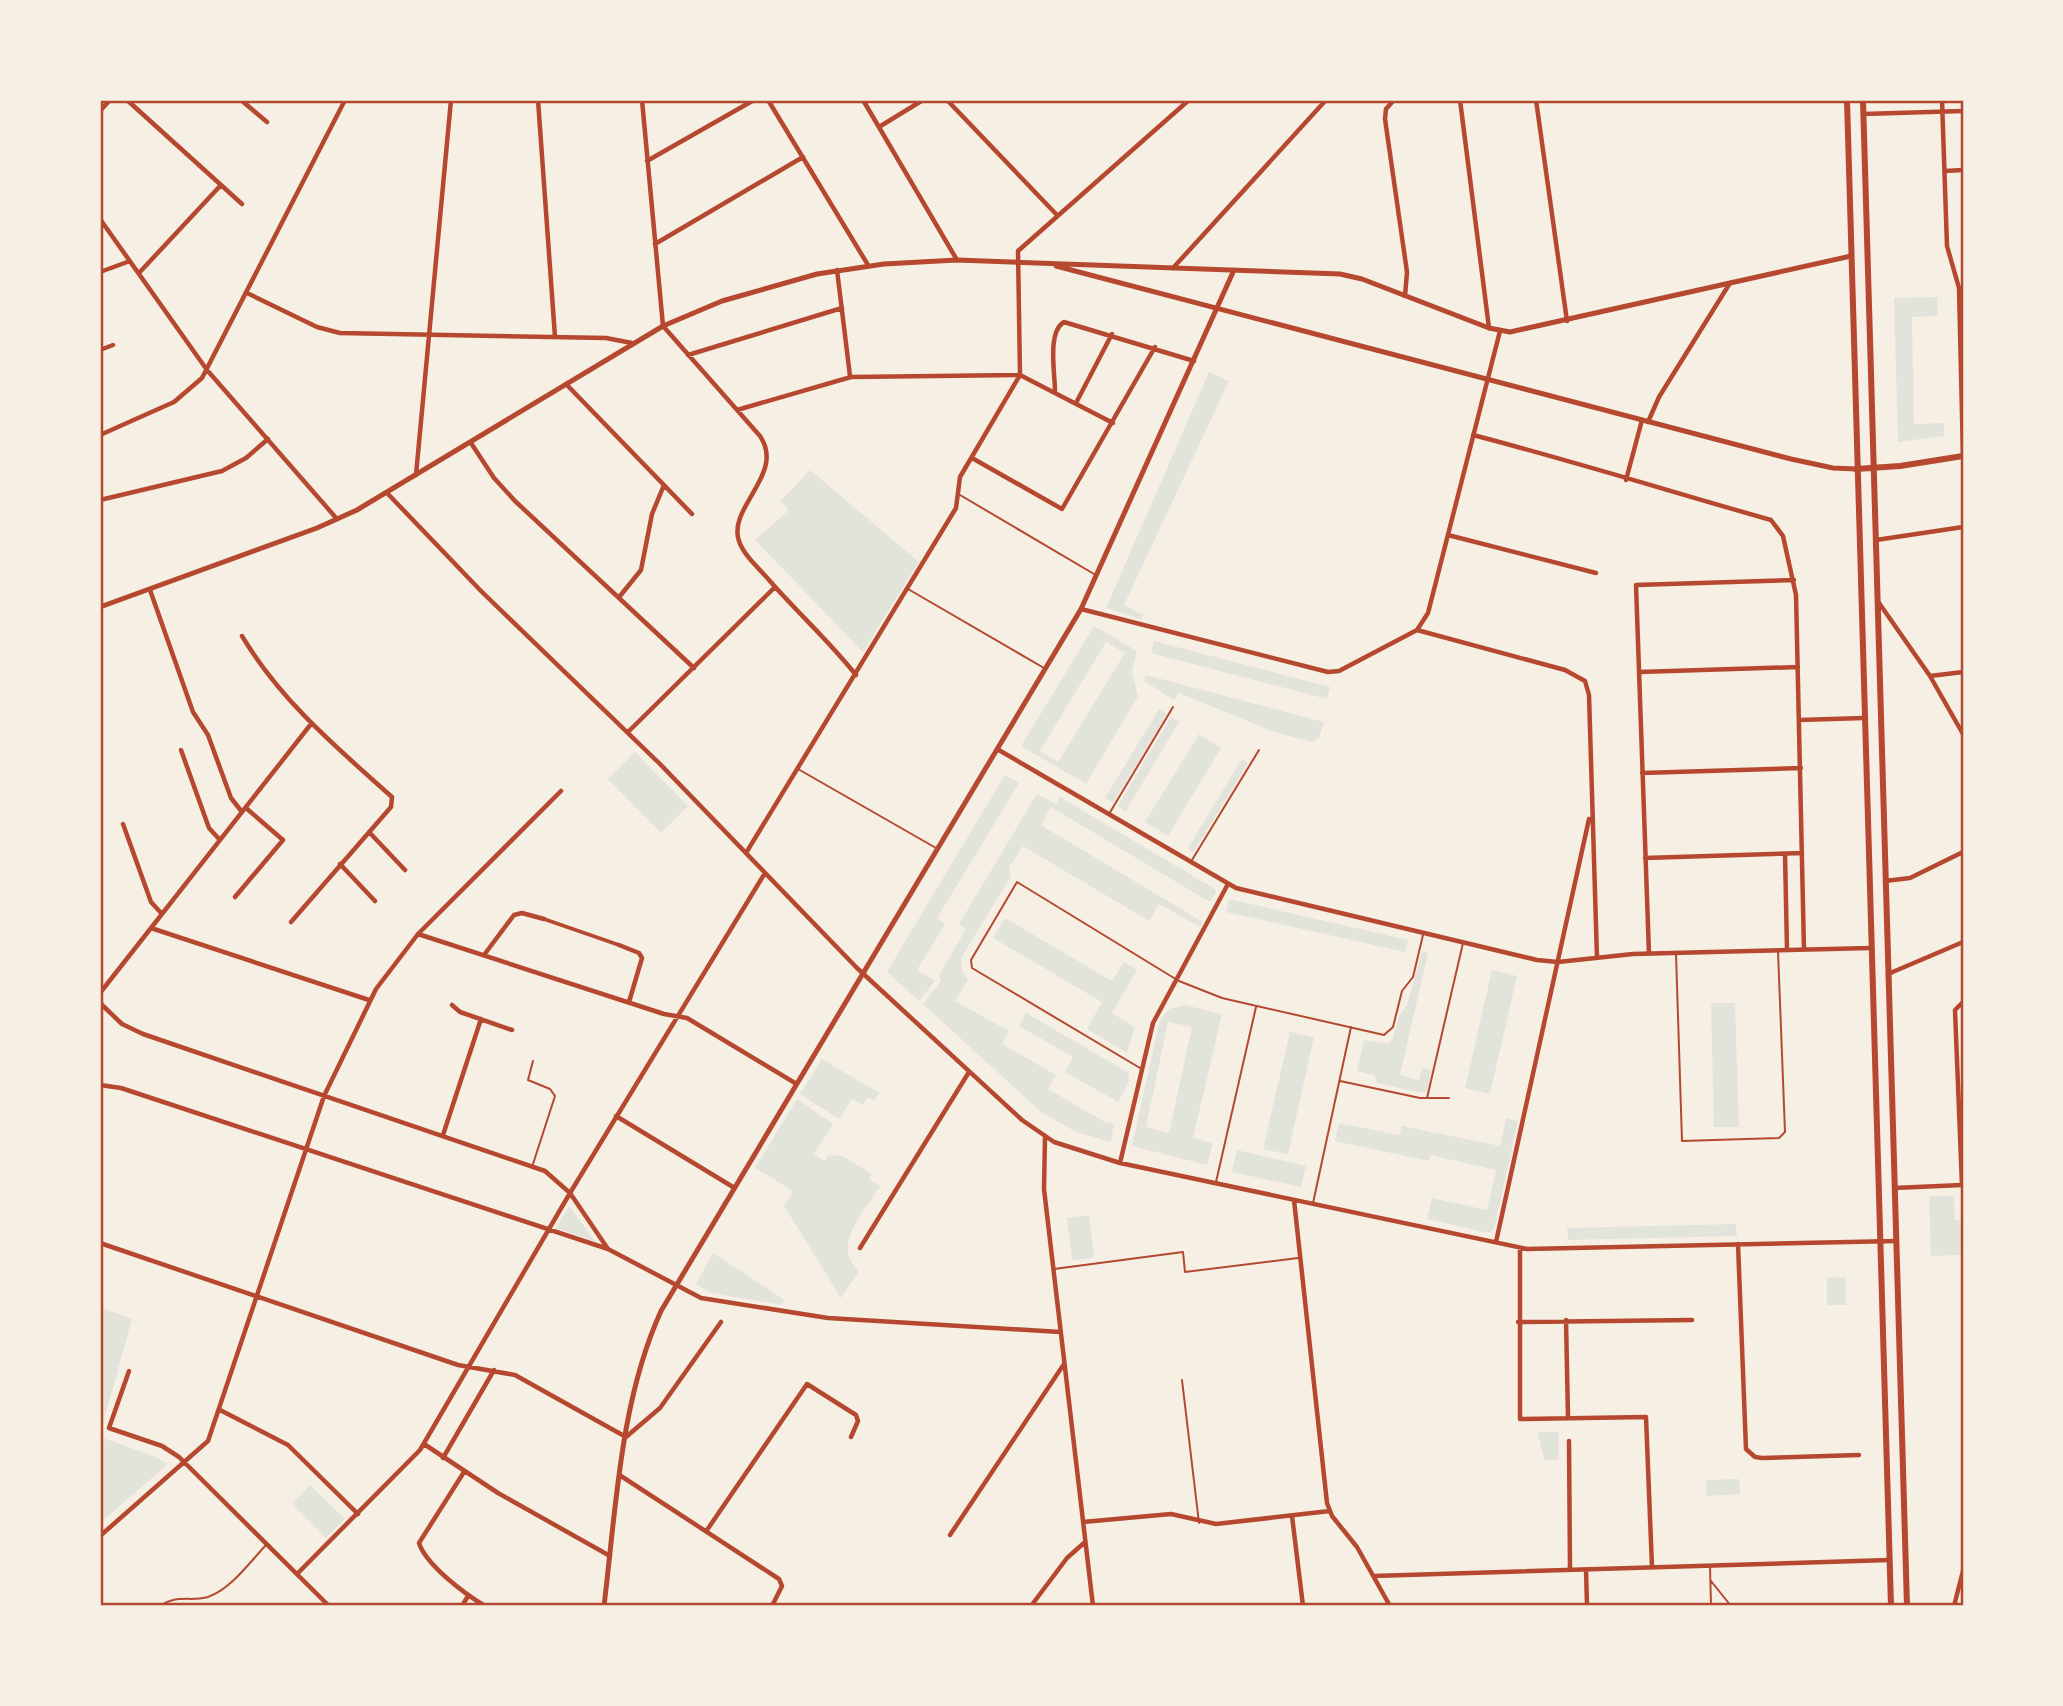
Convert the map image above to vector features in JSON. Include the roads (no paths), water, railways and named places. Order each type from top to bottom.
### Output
[{"type":"main road","points":[[1847,100],[1891,1606]]},
{"type":"main road","points":[[1863,100],[1907,1606]]},
{"type":"main road","points":[[1856,469],[1963,456]]},
{"type":"street","points":[[100,111],[110,100]]},
{"type":"street","points":[[127,100],[242,204]]},
{"type":"street","points":[[241,100],[267,122]]},
{"type":"street","points":[[100,435],[174,402],[191,390],[207,370],[345,100]]},
{"type":"street","points":[[416,477],[451,100]]},
{"type":"street","points":[[538,100],[555,337]]},
{"type":"street","points":[[642,100],[663,326],[766,446],[764,471],[738,528],[741,546],[775,587],[842,656],[856,675]]},
{"type":"street","points":[[647,161],[754,100]]},
{"type":"street","points":[[768,100],[868,265]]},
{"type":"street","points":[[863,100],[957,260]]},
{"type":"street","points":[[879,127],[923,100]]},
{"type":"street","points":[[947,100],[1056,214]]},
{"type":"street","points":[[746,853],[956,508],[958,481],[1020,375],[1016,261],[1021,245],[1189,100]]},
{"type":"street","points":[[1173,268],[1326,100]]},
{"type":"street","points":[[1394,100],[1386,109],[1385,119],[1407,272],[1405,296]]},
{"type":"street","points":[[1460,100],[1489,328]]},
{"type":"street","points":[[1536,100],[1567,320]]},
{"type":"street","points":[[1942,100],[1947,246],[1961,288],[1963,456]]},
{"type":"street","points":[[1863,114],[1963,111]]},
{"type":"street","points":[[655,244],[803,157]]},
{"type":"street","points":[[1945,171],[1963,170]]},
{"type":"street","points":[[138,273],[221,185]]},
{"type":"street","points":[[100,219],[207,370],[337,520]]},
{"type":"street","points":[[100,607],[337,520],[388,494],[663,326],[743,295],[837,270],[868,265],[957,260],[1345,275],[1489,328],[1520,331],[1851,256]]},
{"type":"street","points":[[100,272],[130,261]]},
{"type":"street","points":[[1046,263],[1819,466],[1856,469]]},
{"type":"street","points":[[837,270],[850,377]]},
{"type":"street","points":[[604,1606],[626,1437],[646,1349],[674,1286],[1081,609],[1234,270]]},
{"type":"street","points":[[1626,480],[1645,421],[1730,283]]},
{"type":"street","points":[[247,293],[329,331],[429,336],[606,338],[632,343]]},
{"type":"street","points":[[688,355],[842,308]]},
{"type":"street","points":[[1055,391],[1055,335],[1058,325],[1068,322],[1194,361]]},
{"type":"street","points":[[1081,609],[1328,673],[1339,671],[1417,630],[1428,613],[1500,331]]},
{"type":"street","points":[[1076,402],[1112,334]]},
{"type":"street","points":[[100,350],[113,345]]},
{"type":"street","points":[[972,458],[1062,509],[1155,347]]},
{"type":"street","points":[[737,410],[850,377],[1020,375],[1113,423]]},
{"type":"street","points":[[566,384],[692,514]]},
{"type":"street","points":[[1473,435],[1594,467],[1626,480],[1772,520],[1781,529],[1794,580],[1804,950]]},
{"type":"street","points":[[100,500],[222,471],[246,458],[268,439]]},
{"type":"street","points":[[471,443],[504,490],[694,668]]},
{"type":"street","points":[[620,596],[641,570],[652,514],[664,485]]},
{"type":"street","points":[[388,494],[481,591],[628,732],[862,973],[969,1072],[1045,1137],[1087,1154],[1120,1163],[1520,1248],[1896,1241]]},
{"type":"street","points":[[1875,540],[1963,527]]},
{"type":"street","points":[[1448,535],[1596,573]]},
{"type":"street","points":[[1649,954],[1636,585],[1794,580]]},
{"type":"street","points":[[628,732],[775,587]]},
{"type":"street","points":[[150,590],[193,712],[208,735],[231,798],[283,840],[235,897]]},
{"type":"street","points":[[1877,600],[1930,676],[1963,734]]},
{"type":"street","points":[[1417,630],[1565,670],[1585,681],[1589,695],[1590,811],[1597,958]]},
{"type":"street","points":[[242,636],[272,683],[311,724],[392,797],[391,807],[291,922]]},
{"type":"street","points":[[1639,672],[1798,667]]},
{"type":"street","points":[[1930,676],[1963,672]]},
{"type":"street","points":[[1799,720],[1864,718]]},
{"type":"street","points":[[100,993],[311,724]]},
{"type":"street","points":[[997,749],[1228,884],[1463,943],[1558,962],[1649,954],[1871,948]]},
{"type":"street","points":[[181,750],[209,828],[220,840]]},
{"type":"street","points":[[1642,773],[1801,768]]},
{"type":"street","points":[[100,1536],[208,1441],[259,1296],[324,1096],[369,1000],[390,967],[418,934],[561,791]]},
{"type":"street","points":[[1496,1242],[1590,811]]},
{"type":"street","points":[[123,824],[151,902],[162,914]]},
{"type":"street","points":[[369,832],[405,870]]},
{"type":"street","points":[[1885,881],[1910,878],[1963,852]]},
{"type":"street","points":[[1785,853],[1787,950]]},
{"type":"street","points":[[1646,858],[1802,853]]},
{"type":"street","points":[[340,864],[375,901]]},
{"type":"street","points":[[297,1574],[424,1444],[570,1193],[765,873]]},
{"type":"street","points":[[1120,1163],[1140,1068],[1153,1023],[1228,884]]},
{"type":"street","points":[[484,956],[514,915],[522,913],[544,919],[639,953],[642,958],[629,1002]]},
{"type":"street","points":[[151,928],[369,1000]]},
{"type":"street","points":[[418,934],[687,1018],[795,1083]]},
{"type":"street","points":[[1888,974],[1963,942]]},
{"type":"street","points":[[1894,1188],[1963,1185],[1955,1010],[1963,1002]]},
{"type":"street","points":[[100,1003],[131,1030],[550,1173],[570,1193],[608,1249]]},
{"type":"street","points":[[452,1005],[512,1030]]},
{"type":"street","points":[[443,1135],[481,1019]]},
{"type":"street","points":[[860,1248],[969,1072]]},
{"type":"street","points":[[100,1085],[121,1088],[608,1249],[674,1286],[708,1299],[810,1317],[1060,1332]]},
{"type":"street","points":[[616,1116],[733,1187]]},
{"type":"street","points":[[1045,1137],[1043,1175],[1093,1606]]},
{"type":"street","points":[[1293,1200],[1330,1511],[1352,1539],[1390,1606]]},
{"type":"street","points":[[100,1243],[468,1367],[515,1375],[626,1437]]},
{"type":"street","points":[[1738,1244],[1744,1444],[1749,1454],[1762,1458],[1859,1455]]},
{"type":"street","points":[[1520,1248],[1520,1419],[1646,1417],[1652,1567]]},
{"type":"street","points":[[1566,1320],[1568,1418]]},
{"type":"street","points":[[1518,1322],[1692,1320]]},
{"type":"street","points":[[626,1437],[660,1408],[721,1322]]},
{"type":"street","points":[[950,1535],[1064,1364]]},
{"type":"street","points":[[443,1458],[494,1370]]},
{"type":"street","points":[[129,1371],[109,1428],[162,1446],[186,1463],[329,1606]]},
{"type":"street","points":[[707,1530],[805,1386],[811,1385],[856,1415],[858,1421],[851,1437]]},
{"type":"street","points":[[220,1410],[288,1445],[358,1514]]},
{"type":"street","points":[[1569,1441],[1570,1570]]},
{"type":"street","points":[[424,1444],[464,1472],[610,1556]]},
{"type":"street","points":[[464,1472],[419,1543],[428,1558],[466,1595],[485,1606]]},
{"type":"street","points":[[621,1476],[779,1579],[782,1586],[772,1606]]},
{"type":"street","points":[[1083,1522],[1171,1514],[1216,1524],[1330,1511]]},
{"type":"street","points":[[1292,1516],[1303,1606]]},
{"type":"street","points":[[1031,1606],[1067,1558],[1085,1542]]},
{"type":"street","points":[[1374,1576],[1889,1560]]},
{"type":"street","points":[[1586,1570],[1587,1606]]},
{"type":"street","points":[[1954,1606],[1963,1571]]},
{"type":"street","points":[[462,1606],[466,1595]]},
{"type":"lane","points":[[959,495],[1097,575]]},
{"type":"lane","points":[[908,589],[1045,669]]},
{"type":"lane","points":[[1108,815],[1173,707]]},
{"type":"lane","points":[[1190,863],[1259,750]]},
{"type":"lane","points":[[798,768],[937,849]]},
{"type":"lane","points":[[1140,1068],[972,968],[971,960],[1017,882],[1175,979],[1206,993],[1384,1035],[1391,1031],[1402,990],[1413,976],[1424,934]]},
{"type":"lane","points":[[1427,1098],[1463,943]]},
{"type":"lane","points":[[1676,953],[1682,1141],[1779,1138],[1785,1132],[1778,950]]},
{"type":"lane","points":[[1216,1184],[1256,1006]]},
{"type":"lane","points":[[1313,1204],[1351,1027]]},
{"type":"lane","points":[[533,1061],[528,1080],[551,1089],[555,1096],[533,1165]]},
{"type":"lane","points":[[1339,1081],[1427,1098],[1449,1098]]},
{"type":"lane","points":[[1053,1270],[1183,1252],[1185,1272],[1300,1258]]},
{"type":"lane","points":[[1182,1380],[1199,1522]]},
{"type":"lane","points":[[160,1606],[169,1600],[206,1598],[220,1592],[267,1544]]},
{"type":"lane","points":[[1710,1566],[1711,1606]]},
{"type":"lane","points":[[1711,1580],[1731,1606]]}]
